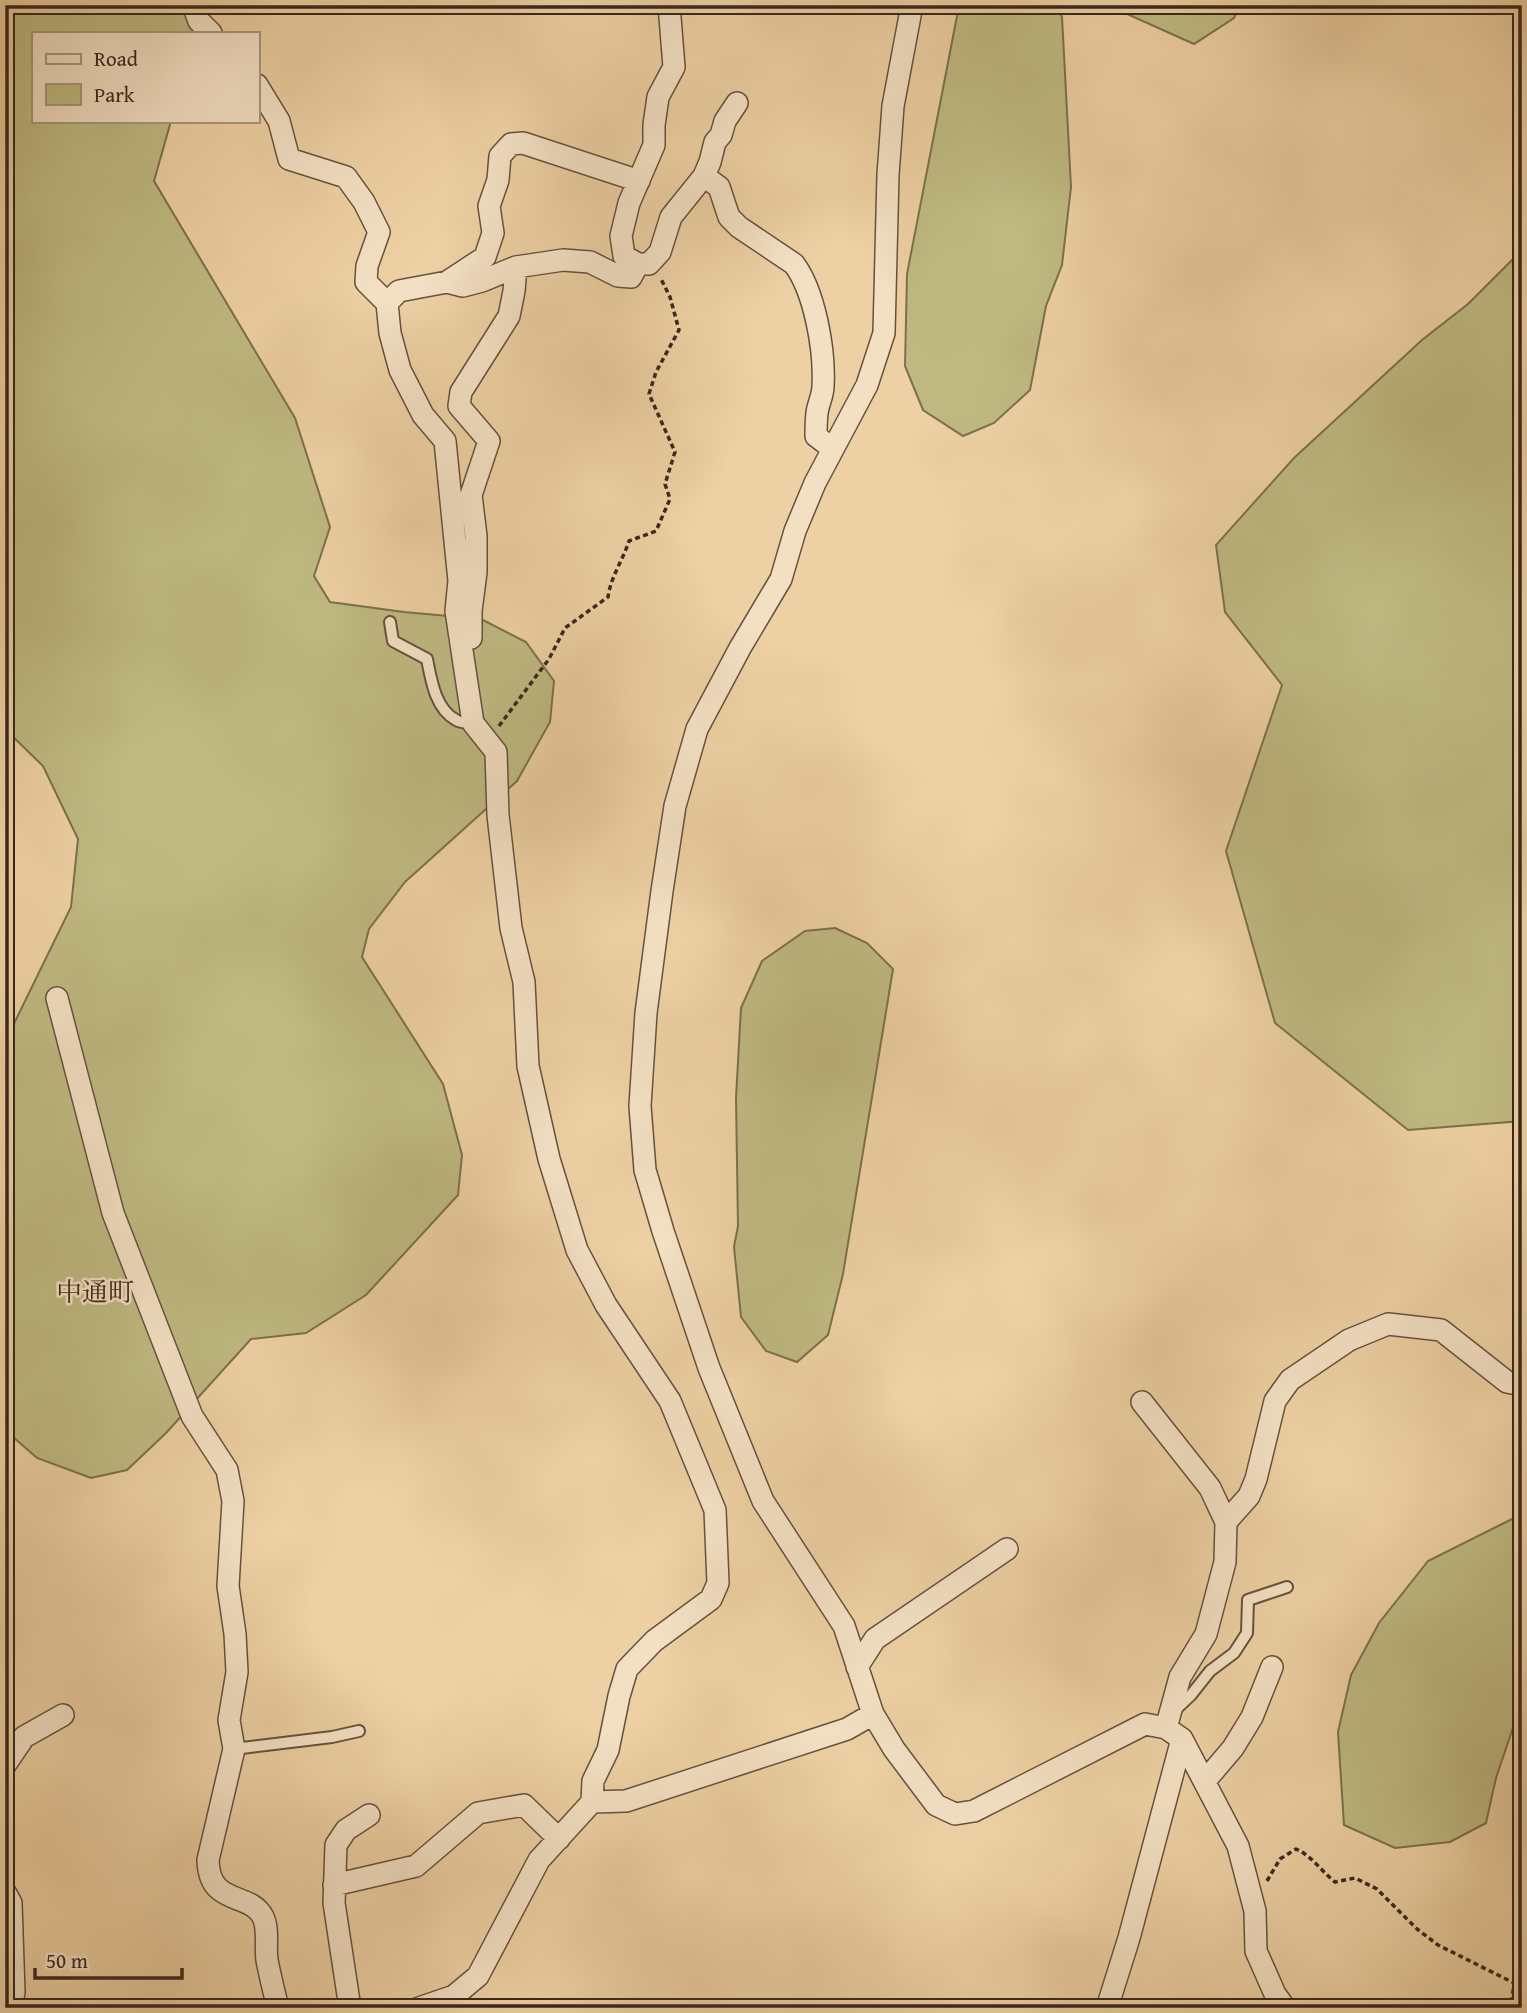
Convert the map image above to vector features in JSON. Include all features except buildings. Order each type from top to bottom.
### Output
[{"type":"street","points":[[193,5],[198,21],[210,32]]},
{"type":"street","points":[[645,262],[624,256],[621,236],[629,203],[654,145],[658,97],[674,67],[669,5]]},
{"type":"street","points":[[912,5],[893,106],[888,175],[884,333],[867,385],[815,483],[795,531],[781,579],[697,729],[675,806],[646,1013],[640,1107],[645,1170],[709,1368],[763,1501],[845,1626],[873,1714],[894,1749],[936,1805],[955,1814],[974,1811],[1144,1724],[1173,1727]]},
{"type":"street","points":[[259,88],[279,121],[289,159],[346,177],[364,202],[379,232],[367,266],[366,282],[387,303],[390,333],[400,370],[423,415],[445,441],[459,581],[456,611],[473,723],[496,752],[498,815],[511,928],[524,982],[528,1066],[549,1159],[577,1250],[606,1305],[670,1401],[715,1510],[718,1583],[711,1600],[654,1641],[627,1669],[608,1750],[593,1781],[592,1802],[539,1860],[478,1976],[454,1996],[419,2008]]},
{"type":"street","points":[[447,282],[463,286],[516,267],[563,260],[590,262],[618,276],[631,277],[660,251],[671,217],[704,176],[715,142],[737,103]]},
{"type":"street","points":[[387,303],[399,291],[447,282],[485,257],[493,233],[489,206],[498,180],[500,156],[510,144],[523,143],[639,180]]},
{"type":"street","points":[[704,176],[719,187],[729,217],[794,264],[800,272],[810,297],[823,359],[823,390],[817,414],[816,436],[833,449]]},
{"type":"street","points":[[464,665],[471,643],[471,611],[476,572],[476,536],[471,495],[489,441],[459,406],[461,392],[509,316],[516,267]]},
{"type":"street","points":[[57,998],[113,1213],[192,1416],[227,1470],[233,1501],[228,1586],[237,1672],[229,1720],[234,1749],[208,1860],[208,1876],[218,1890],[258,1911],[265,1919],[267,1958],[278,2008]]},
{"type":"street","points":[[1226,1522],[1249,1496],[1256,1479],[1275,1401],[1290,1380],[1349,1340],[1388,1324],[1440,1330],[1507,1382],[1522,1385]]},
{"type":"street","points":[[1107,2008],[1129,1938],[1173,1727],[1180,1677],[1206,1634],[1224,1562],[1226,1522],[1210,1488],[1142,1402]]},
{"type":"street","points":[[857,1667],[875,1639],[1007,1549]]},
{"type":"street","points":[[1205,1781],[1234,1748],[1252,1717],[1272,1667]]},
{"type":"street","points":[[592,1802],[626,1801],[848,1729],[873,1714]]},
{"type":"street","points":[[5,1765],[24,1737],[63,1715]]},
{"type":"street","points":[[1173,1727],[1205,1781],[1238,1846],[1253,1904],[1256,1951],[1275,1994],[1285,2008]]},
{"type":"street","points":[[334,1885],[416,1866],[478,1813],[498,1808],[524,1805],[559,1839]]},
{"type":"street","points":[[350,2008],[334,1903],[336,1845],[346,1830],[369,1815]]},
{"type":"street","points":[[5,1892],[11,1903],[14,1992],[11,2008]]},
{"type":"lane","points":[[390,622],[393,641],[427,659],[441,707],[456,721],[473,723]]},
{"type":"lane","points":[[1173,1727],[1191,1695],[1210,1671],[1234,1653],[1247,1633],[1248,1600],[1287,1587]]},
{"type":"lane","points":[[234,1749],[359,1731]]},
{"type":"path","points":[[488,742],[550,659],[565,628],[608,597],[610,582],[624,560],[629,541],[656,531],[670,499],[664,484],[675,452],[649,394],[656,372],[679,330],[670,297],[645,262]]},
{"type":"path","points":[[1253,1904],[1280,1859],[1296,1849],[1308,1854],[1321,1871],[1335,1882],[1355,1878],[1377,1889],[1417,1929],[1438,1945],[1514,1983],[1511,2008]]},
{"type":"green space","points":[[5,5],[204,5],[196,32],[32,32],[32,122],[171,122],[154,181],[295,418],[330,527],[314,576],[330,602],[481,619],[526,642],[554,681],[550,722],[517,781],[405,882],[369,929],[362,957],[443,1084],[462,1155],[458,1195],[366,1295],[306,1333],[251,1339],[166,1433],[127,1470],[91,1478],[37,1458],[5,1430],[5,1042],[71,907],[78,839],[43,766],[5,729]]},
{"type":"green space","points":[[962,5],[1057,5],[1062,17],[1071,187],[1062,265],[1046,306],[1030,390],[994,423],[963,436],[923,410],[905,366],[907,274],[958,11]]},
{"type":"green space","points":[[1114,5],[1240,5],[1234,18],[1194,44],[1118,10]]},
{"type":"green space","points":[[1520,252],[1522,1121],[1408,1130],[1275,1023],[1226,851],[1282,685],[1225,612],[1216,545],[1294,458],[1422,340],[1468,304]]},
{"type":"green space","points":[[835,928],[867,943],[893,969],[843,1274],[828,1335],[797,1362],[766,1351],[741,1317],[734,1247],[738,1226],[736,1098],[741,1008],[762,961],[805,931]]},
{"type":"green space","points":[[1522,1516],[1522,1710],[1517,1716],[1496,1778],[1486,1823],[1450,1842],[1395,1848],[1344,1825],[1338,1732],[1351,1675],[1379,1623],[1428,1561]]},
{"type":"district","name":"中通町","points":[[95,1292]]}]
